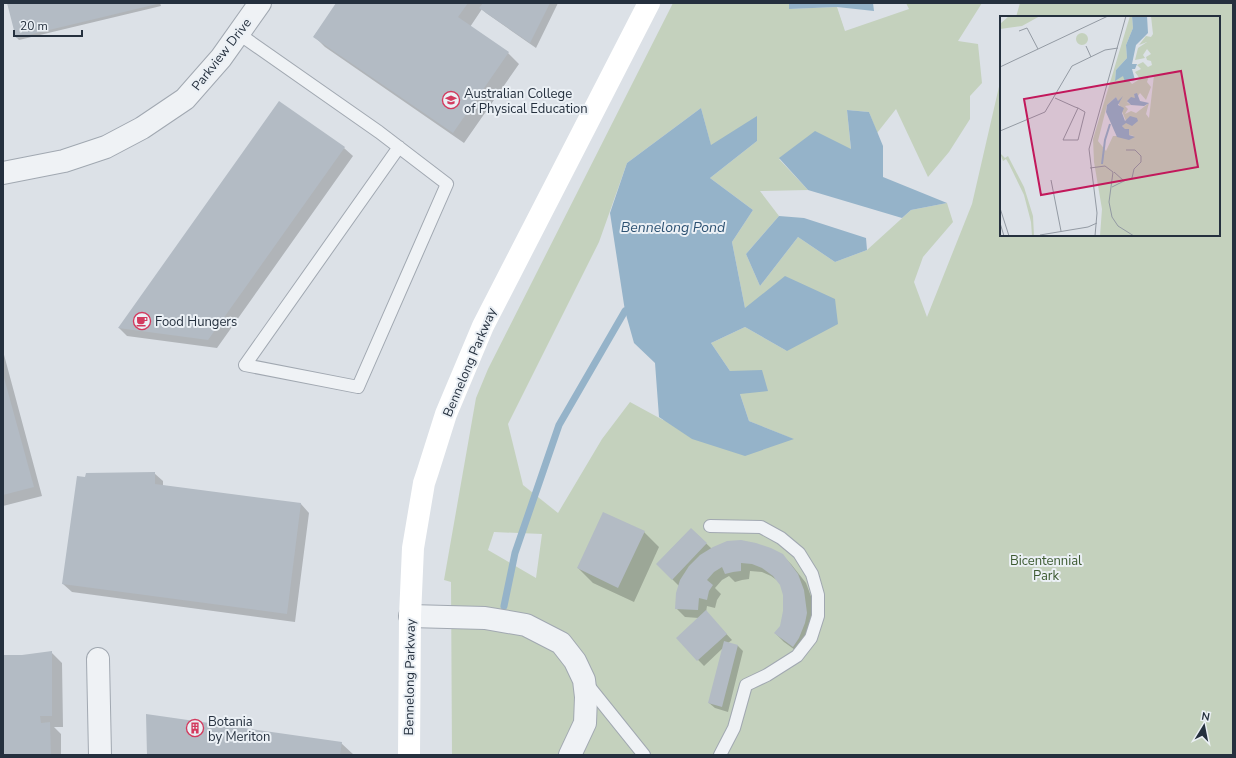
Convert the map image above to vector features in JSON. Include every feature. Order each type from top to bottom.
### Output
[{"type":"street","name":"Parkview Drive","points":[[3,173],[64,161],[106,147],[142,128],[185,98],[221,58],[260,3]]},
{"type":"street","name":"Bennelong Parkway","points":[[409,755],[410,616],[414,548],[424,483],[446,414],[483,326],[649,3]]},
{"type":"street","points":[[410,616],[485,618],[526,625],[561,643],[575,662],[584,680],[586,697],[585,723],[570,755]]},
{"type":"street","points":[[98,659],[100,755]]},
{"type":"lane","points":[[239,34],[400,147],[447,184],[358,387],[245,365],[400,147]]},
{"type":"lane","points":[[710,526],[761,526],[781,538],[799,553],[812,574],[818,595],[818,616],[811,638],[797,656],[767,675],[746,685],[734,728],[720,755]]},
{"type":"lane","points":[[584,680],[644,755]]},
{"type":"green space","name":"Bicentennial Park","points":[[673,3],[789,3],[789,9],[837,7],[845,31],[909,9],[906,3],[982,3],[958,41],[978,44],[982,83],[970,96],[970,119],[949,152],[928,177],[896,109],[877,133],[869,112],[847,110],[851,150],[779,159],[808,190],[760,191],[779,216],[746,254],[760,286],[798,237],[835,262],[867,250],[911,210],[947,203],[953,222],[923,257],[914,282],[927,317],[972,204],[1000,82],[1000,236],[1220,236],[1220,16],[1016,16],[1020,3],[1233,3],[1233,755],[452,755],[451,582],[444,580],[476,398],[488,369]],"holes":[[[701,108],[711,146],[757,141],[710,178],[753,210],[732,242],[745,308],[787,351],[745,327],[711,343],[730,371],[749,421],[793,439],[663,420],[630,402],[602,439],[558,513],[523,485],[508,424],[599,242],[627,163]],[[494,532],[542,534],[536,578],[488,550]]]},
{"type":"water","points":[[789,3],[873,3],[874,11],[837,7],[789,9]]},
{"type":"water","name":"Bennelong Pond","points":[[701,108],[711,145],[757,116],[757,141],[710,178],[753,210],[732,242],[745,308],[785,276],[835,299],[838,324],[787,351],[745,327],[711,343],[730,371],[762,370],[768,391],[740,394],[749,421],[794,439],[745,456],[692,439],[659,417],[655,363],[634,343],[625,311],[610,213],[627,163]]},
{"type":"water","points":[[847,110],[869,112],[883,146],[883,177],[947,203],[911,210],[902,218],[808,190],[779,158],[815,131],[851,149]]},
{"type":"water","points":[[779,216],[804,218],[866,238],[867,250],[835,262],[798,237],[760,286],[746,254]]},
{"type":"building","points":[[7,3],[157,3],[157,4],[16,38]]},
{"type":"building","points":[[336,3],[468,3],[458,17],[509,52],[453,133],[313,37]]},
{"type":"building","points":[[483,3],[550,3],[530,43],[479,8]]},
{"type":"building","points":[[279,101],[345,147],[208,340],[118,328]]},
{"type":"building","points":[[3,374],[34,487],[3,495]]},
{"type":"building","points":[[155,472],[155,484],[301,503],[287,614],[62,584],[77,476],[85,477],[86,473]]},
{"type":"building","points":[[603,512],[645,531],[618,588],[577,568]]},
{"type":"building","points":[[691,528],[707,543],[672,580],[656,564]]},
{"type":"building","points":[[741,540],[771,548],[783,554],[798,574],[804,590],[807,613],[799,638],[793,647],[774,633],[780,626],[783,611],[783,595],[780,585],[773,576],[762,568],[752,564],[741,563],[741,571],[725,574],[722,567],[714,572],[707,580],[713,585],[709,591],[707,600],[699,598],[698,610],[675,609],[676,593],[680,580],[689,566],[700,555],[713,547],[727,541]]},
{"type":"building","points":[[706,610],[727,634],[697,661],[676,638]]},
{"type":"building","points":[[724,641],[738,645],[722,707],[708,703]]},
{"type":"building","points":[[52,651],[52,716],[40,716],[41,723],[50,722],[51,755],[3,755],[3,655],[22,655]]},
{"type":"building","name":"Botania by Meriton","points":[[146,714],[342,742],[340,755],[147,755]]},
{"type":"waterway","points":[[504,606],[515,553],[559,425],[625,311]]},
{"type":"place","name":"Australian College of Physical Education","points":[[451,100]]},
{"type":"place","name":"Food Hungers","points":[[142,321]]},
{"type":"place","name":"Botania by Meriton","points":[[195,728]]}]
